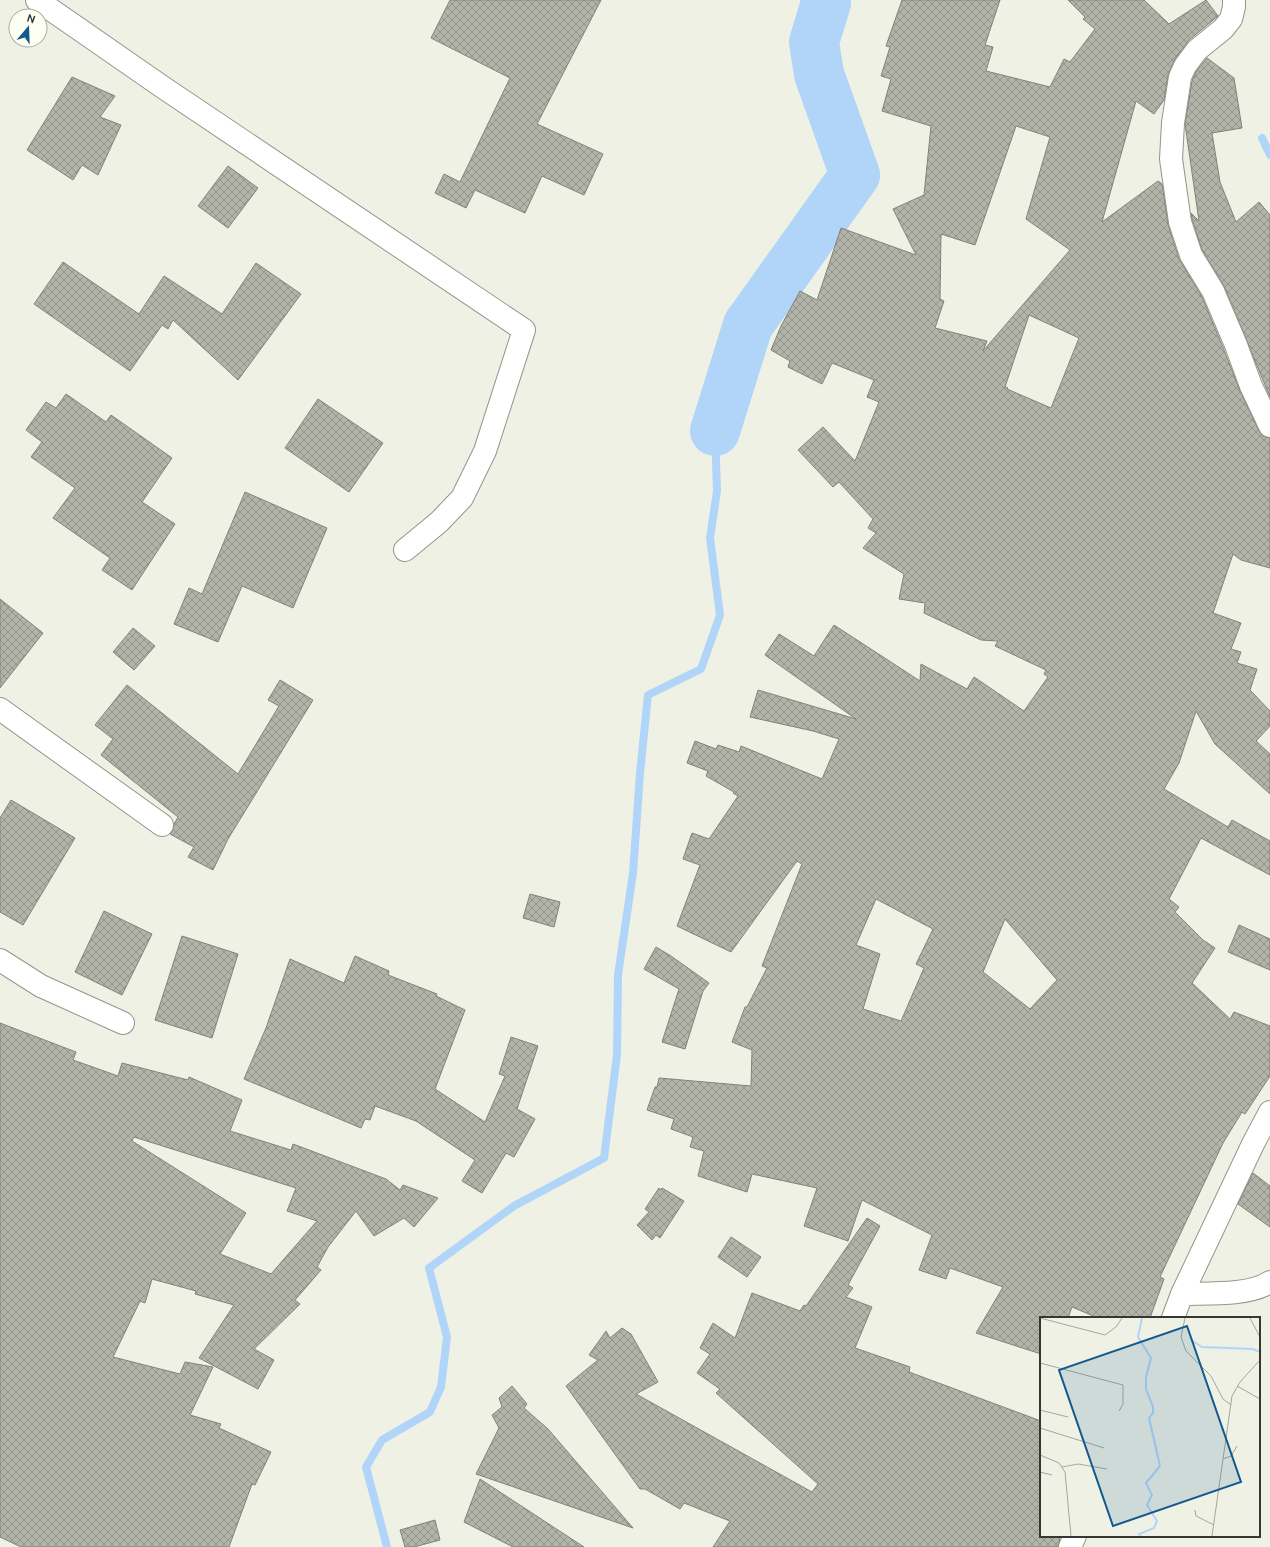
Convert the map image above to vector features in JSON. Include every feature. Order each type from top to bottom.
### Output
[{"type":"street","points":[[37,0],[170,92],[524,330],[485,451],[462,498],[439,522],[405,550]]},
{"type":"street","points":[[1234,0],[1231,19],[1223,29],[1197,50],[1180,78],[1173,123],[1171,159],[1180,222],[1191,255],[1213,291],[1236,345],[1250,386],[1270,426]]},
{"type":"street","points":[[0,709],[162,825]]},
{"type":"street","points":[[0,960],[42,986],[123,1023]]},
{"type":"street","points":[[1173,1317],[1182,1294],[1253,1144],[1270,1112]]},
{"type":"street","points":[[1182,1294],[1233,1293],[1265,1285],[1270,1282]]},
{"type":"street","points":[[1070,1547],[1075,1537]]},
{"type":"building","points":[[450,0],[601,0],[537,124],[603,154],[584,195],[542,176],[525,213],[475,190],[466,208],[435,193],[444,174],[460,182],[510,78],[431,38]]},
{"type":"building","points":[[902,0],[1000,0],[985,45],[993,47],[986,71],[1050,87],[1064,59],[1070,62],[1095,29],[1083,19],[1085,17],[1068,0],[1144,0],[1169,24],[1206,0],[1218,16],[1189,40],[1175,59],[1168,75],[1164,100],[1154,114],[1136,101],[1102,222],[1158,181],[1162,184],[1168,224],[1179,259],[1202,297],[1240,391],[1259,431],[1263,436],[1270,438],[1270,568],[1241,560],[1233,554],[1213,613],[1241,623],[1231,649],[1241,652],[1237,663],[1257,669],[1250,690],[1270,711],[1270,726],[1256,741],[1270,754],[1270,794],[1215,744],[1196,711],[1179,763],[1164,789],[1228,827],[1232,820],[1270,841],[1270,875],[1201,838],[1169,899],[1179,907],[1175,912],[1203,940],[1215,948],[1192,983],[1230,1019],[1234,1012],[1270,1026],[1270,1076],[1245,1114],[1242,1112],[1223,1143],[1160,1277],[1164,1279],[1150,1317],[1096,1317],[1072,1307],[1068,1317],[1040,1317],[1040,1354],[976,1333],[1003,1287],[950,1268],[946,1279],[919,1270],[932,1235],[862,1200],[848,1241],[804,1226],[817,1188],[752,1174],[747,1192],[698,1176],[704,1151],[690,1147],[693,1137],[671,1129],[674,1119],[647,1110],[655,1087],[657,1087],[659,1078],[751,1086],[752,1050],[732,1042],[745,1007],[747,1007],[767,968],[762,966],[802,864],[797,861],[731,952],[677,926],[700,865],[683,859],[692,833],[709,839],[738,796],[733,793],[734,792],[706,776],[708,771],[687,763],[695,741],[716,749],[718,745],[739,752],[741,746],[822,779],[839,739],[813,731],[750,717],[758,690],[856,719],[765,655],[779,634],[814,656],[834,625],[920,681],[921,664],[967,689],[974,677],[1024,711],[1048,677],[1044,674],[1046,670],[995,646],[998,641],[981,640],[924,613],[925,603],[899,599],[904,574],[863,548],[876,533],[868,528],[873,519],[839,482],[833,487],[798,450],[823,427],[855,461],[879,402],[867,397],[874,380],[832,363],[822,384],[788,367],[790,361],[771,350],[781,326],[800,291],[817,300],[841,228],[916,255],[893,209],[924,195],[931,126],[882,111],[891,79],[881,76],[890,47],[886,46]],"holes":[[[1016,126],[1050,137],[1026,219],[1070,250],[983,351],[987,341],[935,328],[944,301],[940,299],[941,234],[975,245]],[[1029,315],[1079,338],[1051,408],[1005,387]],[[876,899],[933,929],[916,964],[924,968],[901,1021],[863,1009],[880,954],[856,945]],[[1005,919],[1057,980],[1030,1009],[983,972]]]},
{"type":"building","points":[[1207,58],[1234,78],[1242,128],[1212,133],[1220,182],[1236,222],[1259,202],[1270,215],[1270,397],[1224,286],[1202,250],[1192,219],[1191,213],[1199,221],[1185,124],[1192,81],[1196,72]]},
{"type":"building","points":[[72,77],[115,96],[100,117],[121,125],[98,175],[82,165],[73,180],[27,150]]},
{"type":"building","points":[[228,166],[258,188],[228,228],[198,206]]},
{"type":"building","points":[[63,262],[139,314],[164,276],[222,314],[256,263],[301,294],[238,380],[173,320],[168,329],[162,325],[130,371],[34,304]]},
{"type":"building","points":[[66,394],[106,422],[111,415],[172,458],[142,502],[175,524],[132,590],[102,570],[110,558],[53,518],[75,488],[31,457],[42,442],[26,430],[46,402],[56,408]]},
{"type":"building","points":[[318,399],[383,443],[349,492],[285,448]]},
{"type":"building","points":[[245,492],[327,528],[293,608],[242,586],[218,642],[174,624],[189,588],[202,594]]},
{"type":"building","points":[[0,599],[43,633],[0,688]]},
{"type":"building","points":[[133,628],[155,646],[134,670],[113,652]]},
{"type":"building","points":[[280,680],[313,700],[228,839],[213,870],[188,857],[194,847],[170,834],[178,817],[101,755],[113,739],[95,725],[127,685],[238,774],[279,706],[268,700]]},
{"type":"building","points":[[11,800],[75,838],[23,925],[0,912],[0,818]]},
{"type":"building","points":[[530,894],[560,902],[554,927],[523,918]]},
{"type":"building","points":[[104,911],[152,934],[122,995],[75,972]]},
{"type":"building","points":[[1239,925],[1270,939],[1270,970],[1228,952]]},
{"type":"building","points":[[182,936],[238,954],[212,1038],[155,1020]]},
{"type":"building","points":[[656,947],[709,983],[703,991],[685,1049],[662,1042],[679,989],[644,969]]},
{"type":"building","points":[[355,956],[389,971],[388,975],[437,994],[436,996],[465,1010],[435,1089],[485,1122],[505,1076],[499,1074],[511,1037],[538,1046],[517,1109],[535,1119],[514,1157],[506,1153],[482,1193],[462,1181],[475,1160],[416,1121],[375,1106],[370,1120],[365,1119],[361,1128],[244,1079],[266,1028],[290,959],[344,983]]},
{"type":"building","points":[[0,1023],[76,1052],[73,1060],[118,1076],[122,1063],[188,1080],[189,1077],[242,1100],[230,1131],[291,1150],[293,1144],[386,1179],[400,1190],[403,1185],[438,1198],[414,1227],[404,1218],[374,1236],[356,1211],[328,1247],[317,1267],[321,1270],[295,1300],[300,1304],[254,1349],[274,1360],[258,1389],[199,1358],[234,1305],[195,1294],[196,1291],[152,1279],[145,1303],[140,1301],[113,1357],[180,1374],[185,1362],[213,1367],[190,1415],[221,1424],[219,1428],[271,1452],[255,1485],[252,1484],[229,1547],[21,1547],[0,1537]],"holes":[[[134,1137],[296,1188],[287,1211],[317,1221],[271,1274],[220,1254],[246,1213],[132,1141]]]},
{"type":"building","points":[[1253,1173],[1270,1186],[1270,1227],[1238,1204]]},
{"type":"building","points":[[659,1188],[660,1190],[662,1188],[684,1201],[660,1238],[656,1235],[652,1240],[637,1225],[649,1212],[645,1209]]},
{"type":"building","points":[[867,1218],[880,1226],[848,1285],[853,1288],[846,1297],[872,1307],[855,1348],[910,1367],[909,1372],[1040,1421],[1040,1537],[1058,1537],[1060,1539],[1058,1547],[713,1547],[730,1521],[684,1503],[680,1509],[645,1489],[640,1489],[566,1386],[598,1360],[589,1355],[606,1331],[610,1338],[622,1328],[631,1334],[658,1382],[636,1394],[812,1492],[818,1484],[716,1393],[720,1389],[697,1373],[710,1354],[700,1348],[713,1323],[735,1338],[752,1293],[800,1311],[804,1305],[806,1306]]},
{"type":"building","points":[[731,1237],[761,1257],[747,1277],[718,1257]]},
{"type":"building","points":[[512,1386],[527,1404],[524,1408],[548,1429],[633,1528],[476,1474],[499,1428],[492,1415],[502,1407],[499,1398]]},
{"type":"building","points":[[480,1479],[584,1547],[513,1547],[464,1522]]},
{"type":"building","points":[[435,1520],[440,1540],[414,1547],[405,1547],[400,1530]]},
{"type":"waterway","points":[[715,431],[748,325],[855,175],[819,74],[814,42],[826,3],[825,0]]},
{"type":"waterway","points":[[1262,138],[1270,155]]},
{"type":"waterway","points":[[387,1547],[366,1467],[382,1440],[430,1412],[441,1387],[447,1337],[429,1268],[514,1206],[604,1158],[617,1055],[618,975],[633,873],[640,773],[648,695],[701,669],[720,615],[710,538],[717,491],[715,431]]}]
